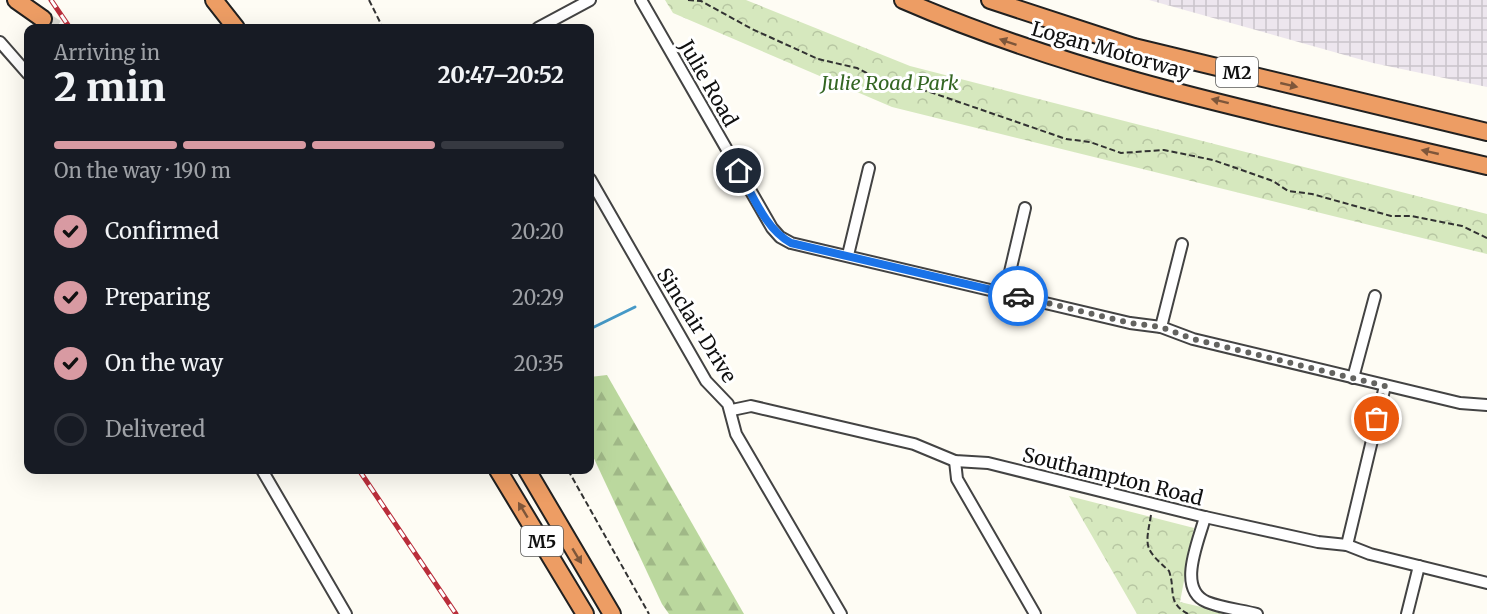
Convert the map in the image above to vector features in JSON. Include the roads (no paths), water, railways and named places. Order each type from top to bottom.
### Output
[{"type":"highway","points":[[16,0],[43,19]]},
{"type":"highway","points":[[214,0],[233,24]]},
{"type":"highway","name":"Logan Motorway","points":[[903,0],[1013,44],[1124,77],[1487,166]]},
{"type":"highway","name":"Logan Motorway","points":[[990,0],[1134,47],[1487,132]]},
{"type":"highway","name":"M5","points":[[500,474],[585,614]]},
{"type":"highway","name":"M5","points":[[528,474],[612,614]]},
{"type":"street","points":[[545,24],[590,0]]},
{"type":"street","name":"Julie Road","points":[[641,0],[772,228],[780,237],[791,243],[1130,323],[1161,327],[1193,339],[1385,386],[1467,404],[1487,403]]},
{"type":"street","points":[[0,42],[24,69]]},
{"type":"street","points":[[848,255],[869,168]]},
{"type":"street","name":"Sinclair Drive","points":[[594,186],[706,381],[732,410],[736,434],[841,614]]},
{"type":"street","points":[[1005,293],[1025,208]]},
{"type":"street","points":[[1161,327],[1182,244]]},
{"type":"street","points":[[1353,378],[1375,296]]},
{"type":"street","points":[[1347,545],[1385,386]]},
{"type":"street","name":"Southampton Road","points":[[732,410],[741,407],[757,408],[914,444],[955,461],[988,463],[1205,517],[1318,542],[1347,545],[1370,554],[1487,583]]},
{"type":"street","points":[[955,461],[957,479],[1035,614]]},
{"type":"street","points":[[264,474],[346,614]]},
{"type":"street","points":[[1205,517],[1190,583],[1194,593],[1208,602],[1257,614]]},
{"type":"street","points":[[1407,614],[1419,566]]},
{"type":"waterway","points":[[594,327],[635,307]]},
{"type":"tunnel","points":[[43,19],[51,24]]},
{"type":"railway","points":[[51,0],[67,24]]},
{"type":"railway","points":[[362,474],[456,614]]},
{"type":"park label","name":"Julie Road Park","points":[[890,82]]}]
